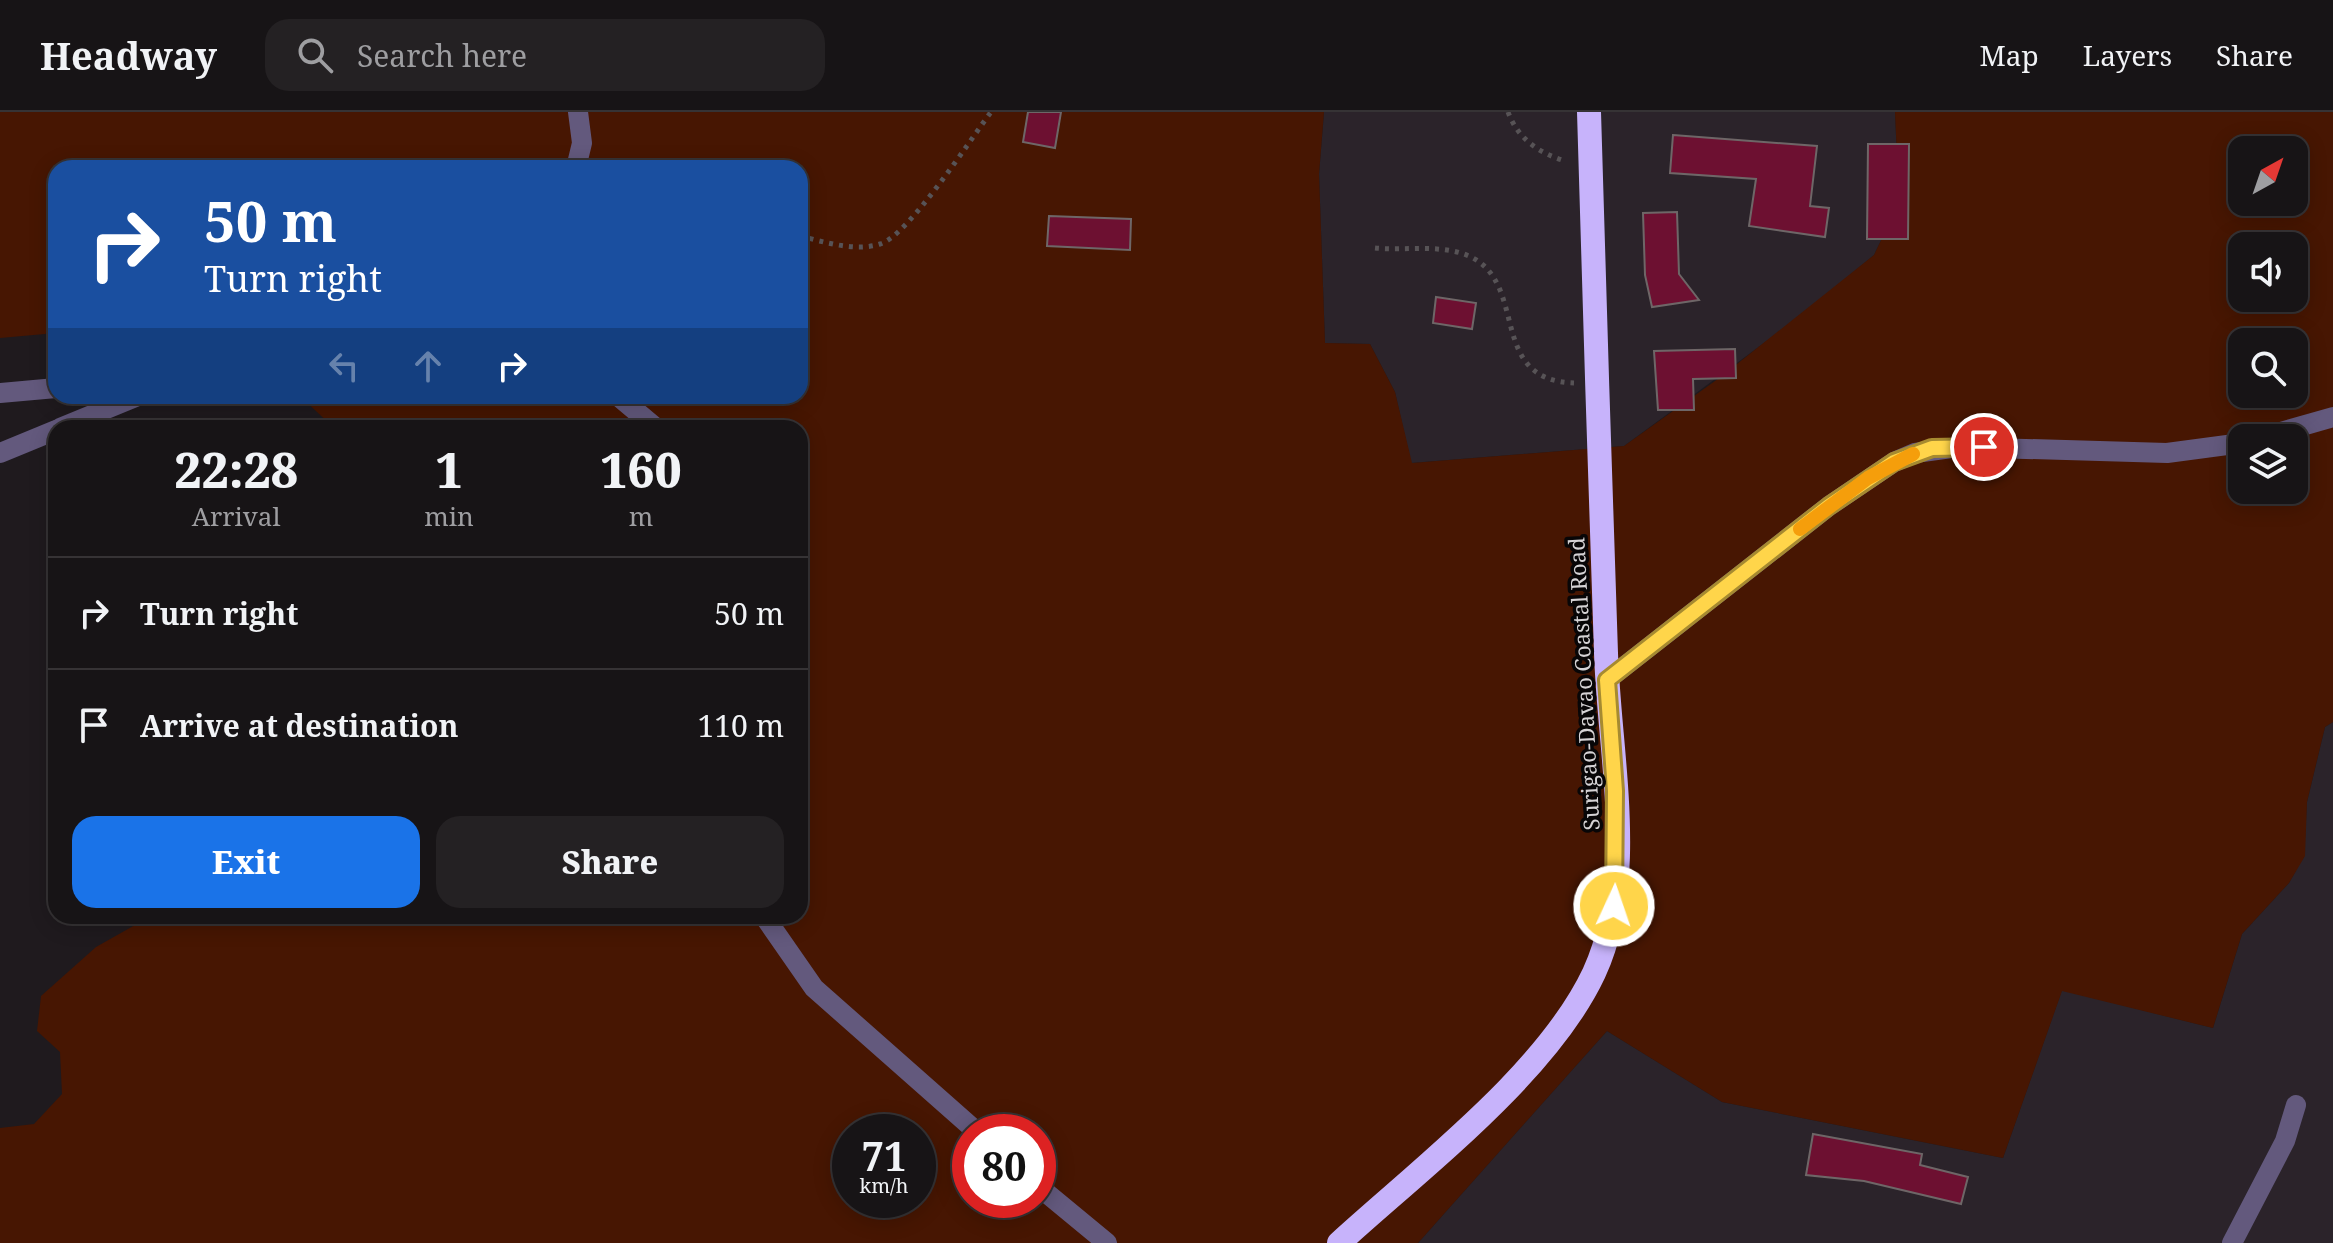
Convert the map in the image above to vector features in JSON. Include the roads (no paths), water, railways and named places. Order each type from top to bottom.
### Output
[{"type":"highway","name":"Surigao-Davao Coastal Road","points":[[1339,1243],[1509,1087],[1562,1024],[1593,974],[1614,906],[1616,876],[1589,112]]},
{"type":"street","points":[[578,112],[582,143],[578,160]]},
{"type":"street","points":[[0,393],[48,389]]},
{"type":"street","points":[[80,420],[119,404]]},
{"type":"street","points":[[628,404],[646,420]]},
{"type":"street","points":[[2308,424],[2333,417]]},
{"type":"street","points":[[0,453],[48,433]]},
{"type":"street","points":[[1607,680],[1829,506],[1894,462],[1915,453],[1959,447],[2167,453],[2228,445]]},
{"type":"street","points":[[770,924],[814,988],[957,1114]]},
{"type":"street","points":[[2232,1243],[2285,1141],[2296,1105]]},
{"type":"street","points":[[1056,1201],[1107,1243]]}]
